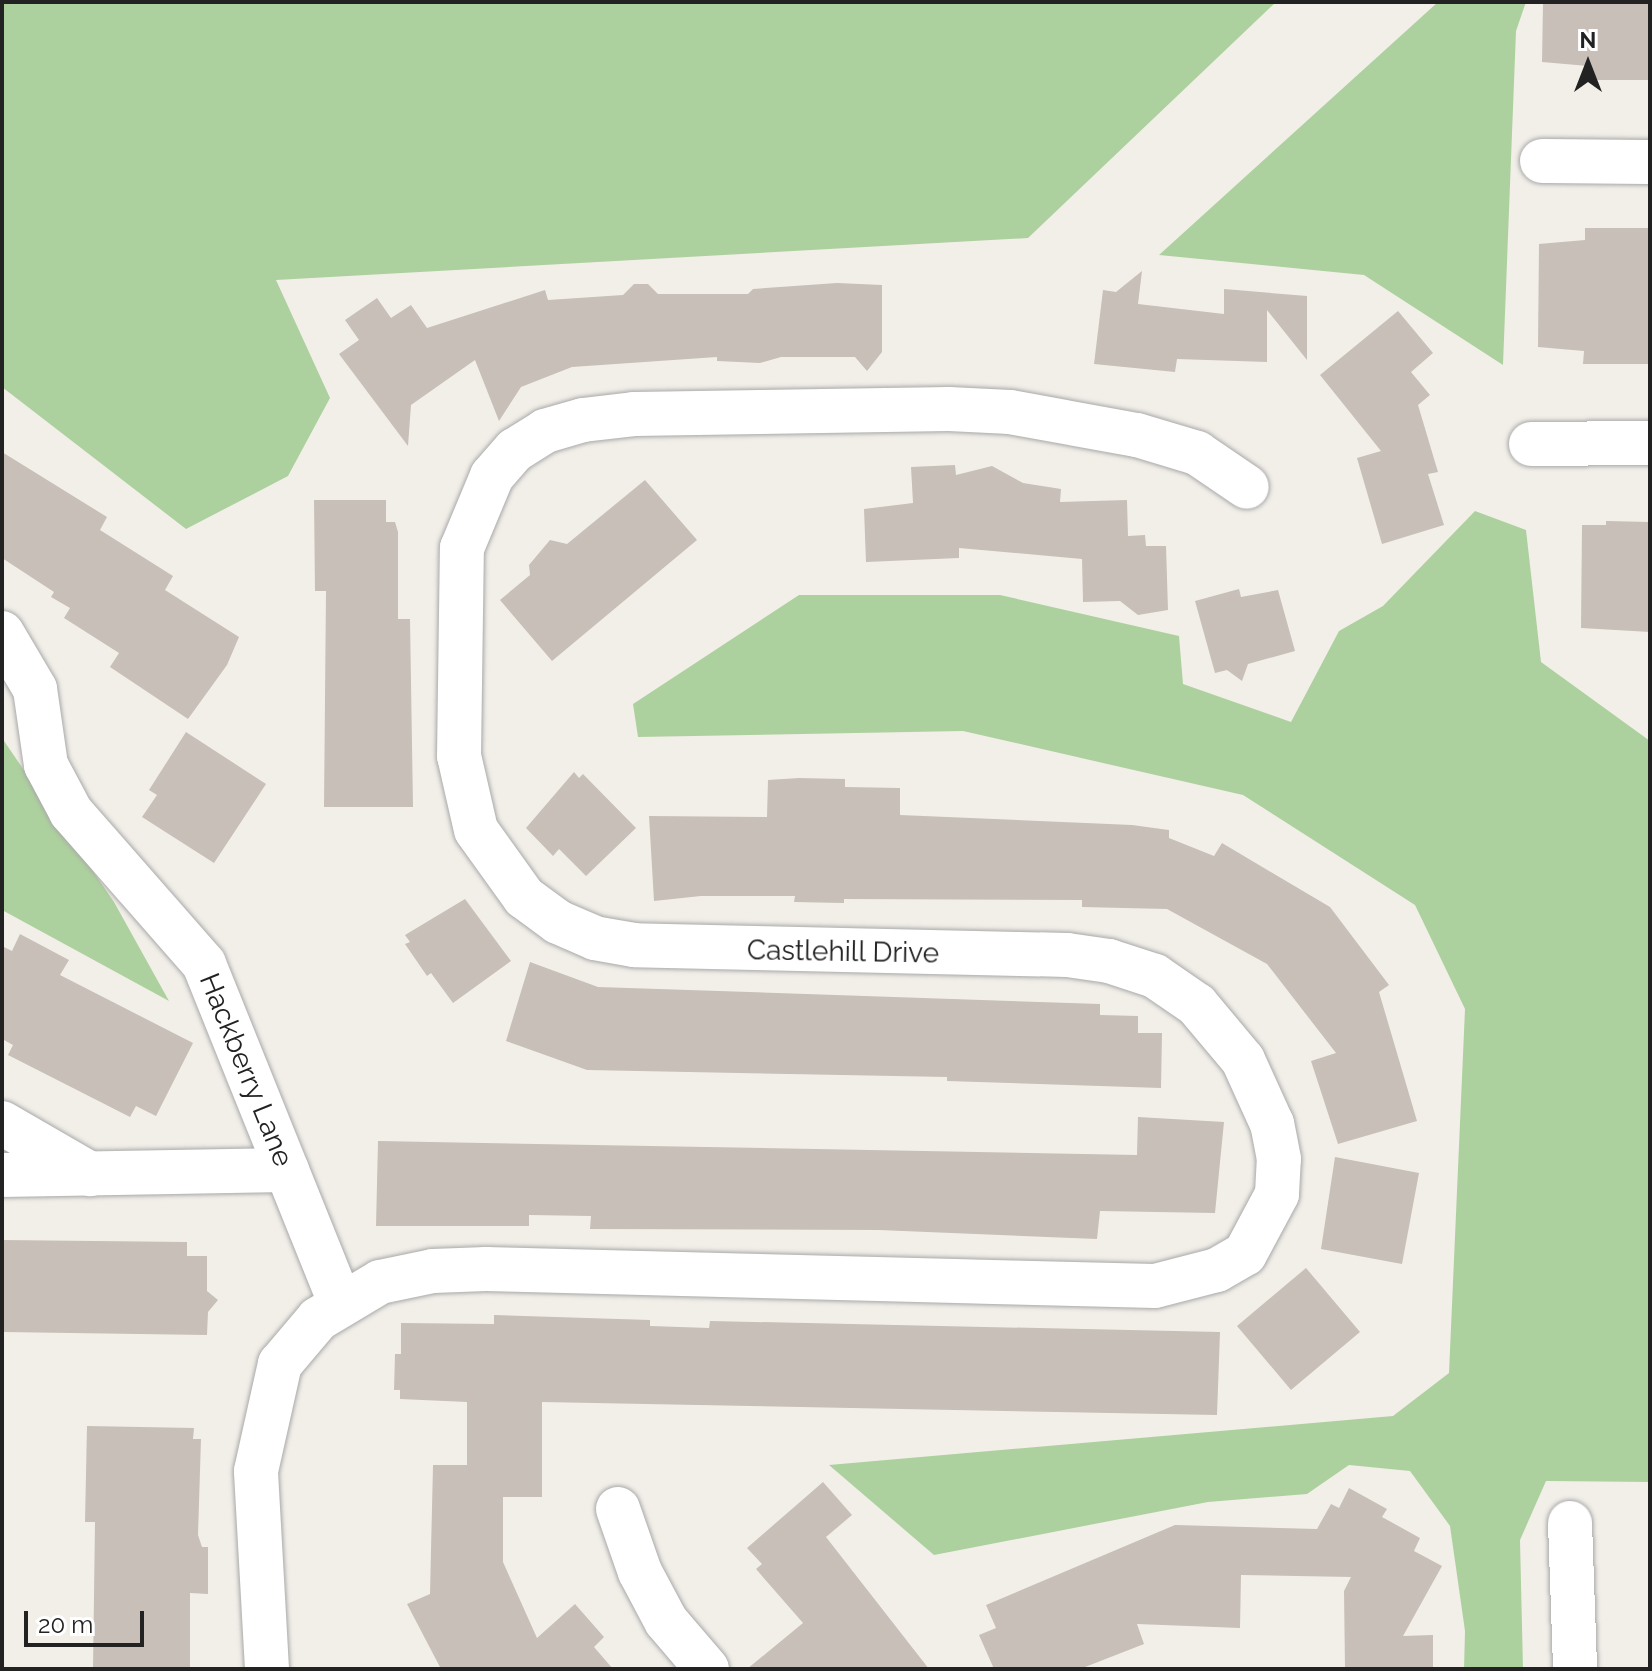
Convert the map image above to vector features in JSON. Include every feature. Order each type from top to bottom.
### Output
[{"type":"street","points":[[1542,161],[1650,162]]},
{"type":"street","name":"Castlehill Drive","points":[[267,1669],[256,1471],[280,1364],[318,1319],[380,1282],[433,1271],[1155,1286],[1217,1270],[1245,1254],[1277,1194],[1279,1159],[1272,1124],[1255,1082],[1221,1029],[1155,976],[1109,961],[1067,955],[675,949],[595,938],[558,922],[524,897],[497,866],[476,830],[465,795],[459,726],[462,548],[492,476],[515,450],[545,431],[634,414],[1010,412],[1137,435],[1197,453],[1247,487]]},
{"type":"street","points":[[1531,444],[1650,443]]},
{"type":"street","name":"Hackberry Lane","points":[[2,633],[35,689],[46,765],[71,812],[204,964],[341,1305]]},
{"type":"street","points":[[2,1123],[91,1174]]},
{"type":"street","points":[[2,1175],[287,1170]]},
{"type":"street","points":[[618,1509],[640,1572],[660,1609],[707,1669]]},
{"type":"street","points":[[1570,1523],[1575,1669]]},
{"type":"green space","points":[[2,2],[1276,2],[1028,238],[276,280],[330,398],[288,476],[186,529],[2,387]]},
{"type":"green space","points":[[1438,2],[1526,2],[1516,31],[1503,365],[1364,275],[1159,255]]},
{"type":"green space","points":[[1475,511],[1526,530],[1541,662],[1650,741],[1650,1482],[1546,1481],[1520,1540],[1523,1669],[1464,1669],[1465,1631],[1450,1526],[1410,1471],[1349,1465],[1307,1494],[1208,1502],[934,1555],[829,1465],[1393,1416],[1449,1373],[1465,1009],[1415,905],[1243,795],[963,731],[638,737],[633,704],[799,595],[1000,595],[1179,636],[1183,684],[1291,722],[1339,631],[1383,606]]},
{"type":"green space","points":[[2,738],[114,902],[169,1001],[2,910]]},
{"type":"building","points":[[1543,2],[1650,2],[1650,80],[1588,80],[1588,66],[1542,62]]},
{"type":"building","points":[[1585,228],[1650,228],[1650,364],[1583,364],[1584,351],[1538,347],[1539,244],[1585,240]]},
{"type":"building","points":[[1142,271],[1138,304],[1224,314],[1224,289],[1307,296],[1307,360],[1267,310],[1267,362],[1177,359],[1175,372],[1094,364],[1103,290],[1116,292]]},
{"type":"building","points":[[837,283],[882,285],[882,352],[867,371],[855,357],[781,357],[760,363],[717,361],[717,357],[572,367],[521,387],[499,421],[475,360],[411,405],[408,446],[339,354],[359,340],[345,320],[377,298],[391,318],[411,305],[427,328],[545,290],[548,300],[623,295],[634,284],[648,284],[658,294],[748,294],[753,289]]},
{"type":"building","points":[[1398,311],[1433,353],[1411,372],[1430,395],[1418,405],[1438,472],[1428,474],[1444,525],[1382,544],[1357,458],[1381,451],[1320,375]]},
{"type":"building","points":[[2,452],[107,517],[100,530],[173,576],[165,590],[239,637],[227,665],[188,719],[110,667],[119,653],[64,618],[70,608],[51,597],[54,592],[2,558]]},
{"type":"building","points":[[955,465],[956,475],[992,466],[1023,483],[1061,489],[1060,502],[1127,500],[1128,536],[1145,535],[1146,546],[1166,546],[1168,610],[1138,615],[1120,601],[1083,602],[1082,559],[959,548],[959,558],[866,562],[864,509],[913,503],[911,467]]},
{"type":"building","points":[[645,480],[697,540],[552,661],[500,600],[530,575],[529,565],[550,540],[567,544]]},
{"type":"building","points":[[314,500],[386,500],[386,522],[395,522],[398,532],[398,619],[410,619],[413,807],[324,807],[326,591],[315,591]]},
{"type":"building","points":[[1606,521],[1650,522],[1650,632],[1581,628],[1582,525],[1606,525]]},
{"type":"building","points":[[1239,589],[1241,597],[1278,590],[1295,651],[1248,664],[1242,681],[1227,670],[1215,673],[1195,601]]},
{"type":"building","points":[[186,732],[266,784],[214,863],[142,817],[157,795],[149,790]]},
{"type":"building","points":[[574,772],[579,778],[583,774],[636,828],[586,876],[559,849],[553,856],[526,828]]},
{"type":"building","points":[[845,779],[845,787],[900,788],[900,815],[1132,825],[1169,830],[1169,838],[1214,856],[1222,843],[1330,907],[1389,985],[1379,992],[1417,1121],[1338,1144],[1311,1061],[1336,1053],[1267,964],[1167,909],[1082,907],[1082,900],[844,899],[844,903],[794,902],[795,896],[701,896],[654,901],[649,816],[767,817],[768,780]]},
{"type":"building","points":[[465,899],[511,961],[453,1003],[431,973],[427,976],[405,944],[410,942],[405,935]]},
{"type":"building","points":[[20,934],[69,960],[60,975],[193,1043],[156,1116],[136,1106],[130,1117],[8,1055],[13,1045],[2,1039],[2,946],[12,951]]},
{"type":"building","points":[[530,962],[598,987],[1100,1004],[1100,1015],[1138,1016],[1138,1033],[1162,1033],[1161,1088],[947,1081],[947,1077],[587,1070],[506,1041]]},
{"type":"building","points":[[1138,1117],[1224,1122],[1215,1213],[1100,1211],[1097,1239],[879,1230],[590,1229],[591,1216],[529,1215],[529,1226],[376,1226],[378,1141],[1137,1155]]},
{"type":"building","points":[[1335,1157],[1419,1173],[1402,1264],[1321,1249]]},
{"type":"building","points":[[2,1240],[187,1242],[187,1256],[207,1256],[207,1291],[218,1300],[208,1312],[207,1335],[2,1332]]},
{"type":"building","points":[[1306,1268],[1360,1332],[1291,1390],[1237,1326]]},
{"type":"building","points":[[494,1315],[650,1320],[650,1326],[709,1328],[710,1321],[1220,1332],[1217,1415],[542,1402],[542,1497],[503,1497],[503,1562],[537,1638],[575,1604],[604,1637],[594,1647],[613,1669],[441,1669],[407,1604],[430,1594],[433,1465],[467,1465],[467,1402],[400,1399],[400,1390],[394,1390],[395,1354],[401,1354],[401,1323],[494,1324]]},
{"type":"building","points":[[87,1426],[194,1428],[193,1439],[201,1439],[198,1535],[202,1547],[208,1547],[208,1594],[190,1593],[190,1669],[93,1669],[95,1522],[85,1522]]},
{"type":"building","points":[[823,1482],[852,1515],[826,1537],[929,1669],[747,1669],[803,1623],[756,1569],[762,1564],[747,1548]]},
{"type":"building","points":[[1349,1488],[1387,1509],[1382,1517],[1420,1538],[1414,1551],[1442,1566],[1403,1636],[1433,1635],[1433,1669],[1345,1669],[1344,1591],[1351,1577],[1241,1575],[1240,1628],[1137,1624],[1144,1644],[1080,1669],[994,1669],[979,1635],[996,1628],[986,1605],[1175,1525],[1317,1529],[1331,1504],[1339,1508]]}]
